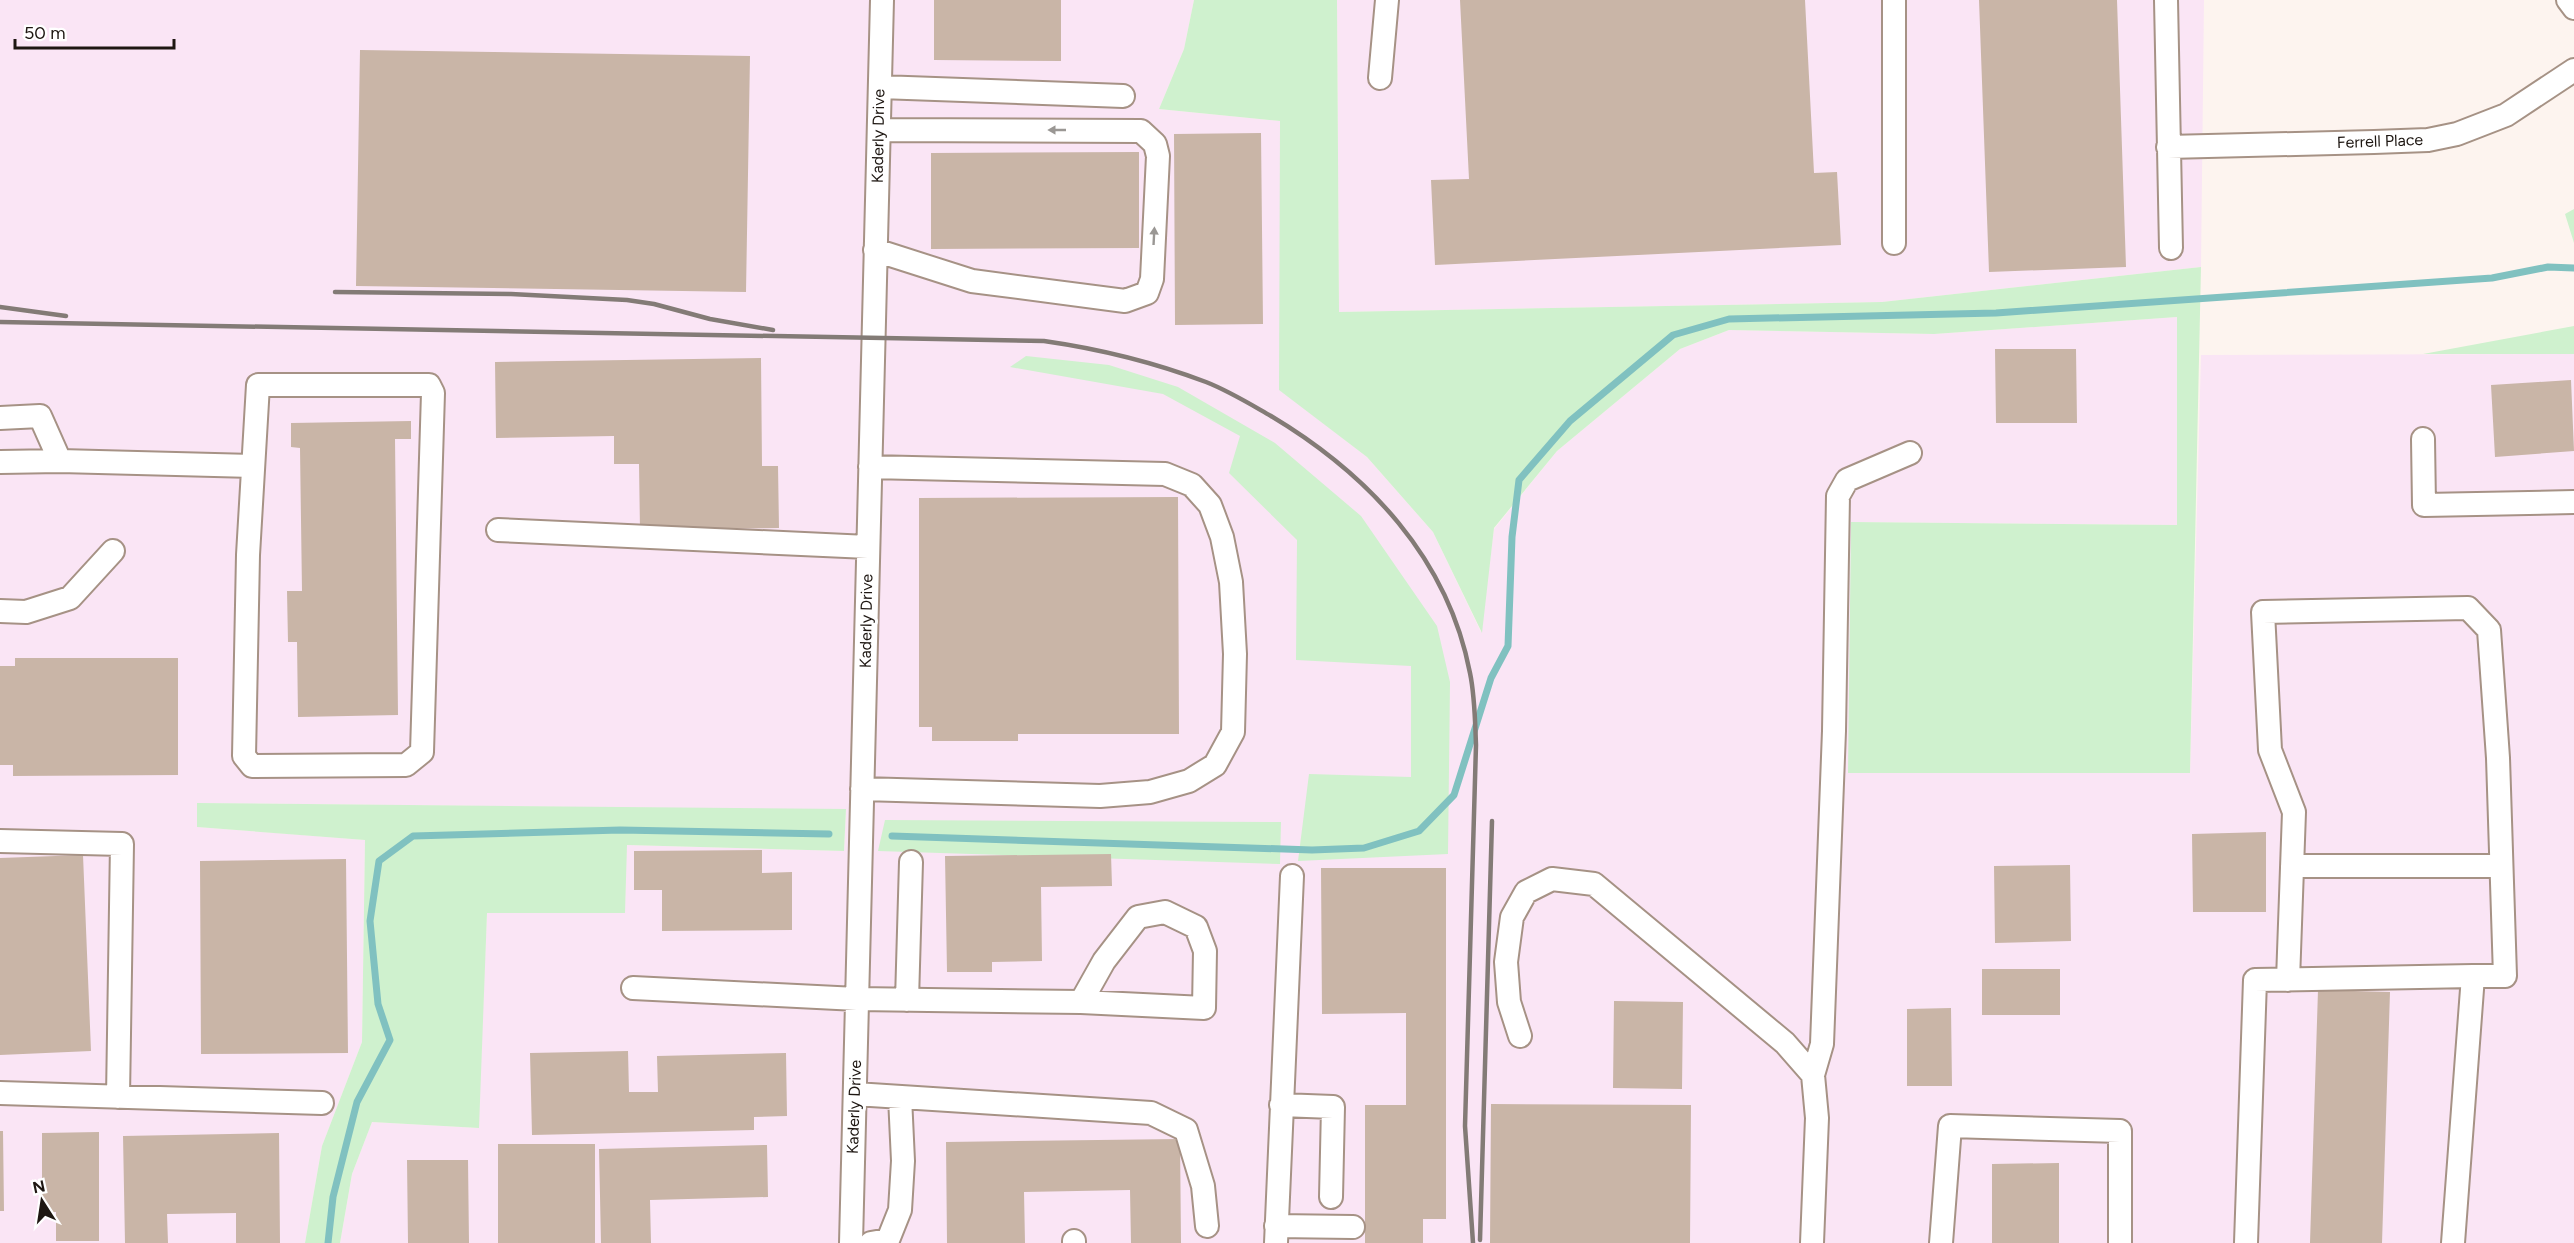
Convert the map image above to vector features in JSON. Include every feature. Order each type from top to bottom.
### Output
[{"type":"street","name":"Kaderly Drive","points":[[851,1243],[882,0]]},
{"type":"street","points":[[1380,78],[1387,0]]},
{"type":"street","points":[[1894,0],[1894,243]]},
{"type":"street","points":[[2166,0],[2171,248]]},
{"type":"street","points":[[2568,0],[2574,8]]},
{"type":"street","name":"Ferrell Place","points":[[2168,147],[2428,140],[2457,134],[2506,115],[2574,70]]},
{"type":"street","points":[[880,87],[1122,96]]},
{"type":"street","points":[[876,250],[972,281],[1125,301],[1147,293],[1152,279],[1158,156],[1155,144],[1141,131],[879,130]]},
{"type":"street","points":[[258,385],[429,385],[432,393],[422,752],[406,765],[252,766],[244,756],[248,555],[253,466],[258,385]]},
{"type":"street","points":[[0,418],[40,416],[60,461]]},
{"type":"street","points":[[2423,439],[2424,505],[2574,502]]},
{"type":"street","points":[[1812,1243],[1817,1118],[1813,1075],[1822,1044],[1834,731],[1838,496],[1847,480],[1910,453]]},
{"type":"street","points":[[0,462],[60,461],[253,466]]},
{"type":"street","points":[[862,789],[1100,796],[1150,792],[1189,781],[1215,765],[1233,732],[1231,582],[1222,537],[1210,505],[1192,485],[1165,474],[870,467]]},
{"type":"street","points":[[498,530],[868,547]]},
{"type":"street","points":[[0,611],[26,612],[70,598],[113,550]]},
{"type":"street","points":[[2246,1243],[2255,980],[2288,980],[2505,976],[2498,758],[2489,630],[2468,608],[2263,612],[2270,750],[2294,812],[2288,980]]},
{"type":"street","points":[[0,841],[122,844],[118,1096]]},
{"type":"street","points":[[907,1000],[911,862]]},
{"type":"street","points":[[2292,866],[2501,866]]},
{"type":"street","points":[[1292,876],[1276,1234],[1353,1227]]},
{"type":"street","points":[[1520,1036],[1509,1002],[1506,962],[1512,917],[1526,892],[1552,879],[1594,884],[1785,1043],[1813,1075]]},
{"type":"street","points":[[633,988],[857,999],[1082,1002],[1204,1008],[1205,951],[1196,927],[1165,912],[1138,917],[1104,961],[1082,1002]]},
{"type":"street","points":[[2453,1243],[2473,976]]},
{"type":"street","points":[[0,1093],[322,1103]]},
{"type":"street","points":[[855,1094],[1151,1113],[1186,1130],[1203,1186],[1207,1226]]},
{"type":"street","points":[[871,1243],[888,1240],[900,1210],[903,1161],[900,1096]]},
{"type":"street","points":[[1281,1104],[1333,1107],[1331,1197]]},
{"type":"street","points":[[1941,1243],[1950,1126],[2120,1131],[2120,1243]]},
{"type":"shaded area","points":[[0,0],[1194,0],[1184,49],[1159,109],[1280,121],[1280,390],[1367,457],[1433,532],[1481,632],[1494,529],[1557,451],[1680,349],[1729,330],[1934,334],[2177,317],[2177,525],[1851,522],[2190,773],[2201,355],[2574,354],[2574,1243],[340,1243],[352,1174],[372,1122],[478,1128],[487,913],[625,913],[626,845],[844,851],[846,810],[198,803],[198,827],[365,840],[362,1042],[322,1146],[305,1243],[0,1243]]},
{"type":"shaded area","points":[[1337,0],[2204,0],[2201,267],[1882,302],[1339,312]]},
{"type":"green space","points":[[1194,0],[1337,0],[1339,312],[1882,302],[2201,267],[2190,773],[1848,773],[1851,522],[2177,525],[2177,317],[1934,334],[1729,330],[1680,349],[1557,451],[1494,528],[1482,633],[1433,532],[1367,457],[1279,390],[1280,121],[1159,109],[1184,49]]},
{"type":"green space","points":[[2574,209],[2574,243],[2565,214]]},
{"type":"green space","points":[[2574,326],[2574,354],[2423,354]]},
{"type":"green space","points":[[1026,356],[1109,365],[1178,387],[1275,443],[1361,516],[1437,626],[1450,682],[1448,854],[1298,861],[1309,774],[1411,777],[1411,666],[1296,660],[1297,540],[1229,473],[1240,436],[1163,394],[1010,367]]},
{"type":"green space","points":[[197,803],[846,809],[844,851],[627,845],[625,913],[487,913],[479,1128],[372,1122],[352,1174],[340,1243],[305,1243],[322,1146],[362,1042],[365,840],[197,827]]},
{"type":"green space","points":[[885,820],[1281,822],[1280,864],[878,851]]},
{"type":"building","points":[[934,0],[1061,0],[1061,61],[934,60]]},
{"type":"building","points":[[1460,0],[1805,0],[1814,173],[1837,172],[1841,245],[1435,265],[1431,180],[1469,179]]},
{"type":"building","points":[[1979,0],[2117,0],[2126,267],[1989,272]]},
{"type":"building","points":[[360,50],[750,56],[746,292],[356,286]]},
{"type":"building","points":[[1261,133],[1263,324],[1175,325],[1174,134]]},
{"type":"building","points":[[1139,152],[1139,248],[931,249],[931,153]]},
{"type":"building","points":[[1995,349],[2076,349],[2077,423],[1996,423]]},
{"type":"building","points":[[761,358],[762,466],[778,466],[779,528],[640,530],[639,464],[614,464],[614,436],[496,438],[495,362]]},
{"type":"building","points":[[2571,380],[2574,451],[2495,457],[2491,385]]},
{"type":"building","points":[[411,421],[411,439],[395,439],[398,715],[298,717],[297,642],[288,642],[287,591],[302,591],[300,448],[291,447],[291,423]]},
{"type":"building","points":[[1178,497],[1179,734],[1018,734],[1018,741],[932,741],[932,727],[919,727],[919,498]]},
{"type":"building","points":[[15,658],[178,658],[178,775],[13,776],[13,765],[0,765],[0,666],[15,666]]},
{"type":"building","points":[[2266,832],[2266,912],[2193,912],[2192,834]]},
{"type":"building","points":[[762,850],[762,873],[792,872],[792,930],[662,931],[662,890],[634,890],[634,851]]},
{"type":"building","points":[[1111,854],[1112,886],[1041,887],[1042,961],[992,962],[992,972],[947,972],[945,856]]},
{"type":"building","points":[[83,855],[91,1051],[0,1055],[0,858]]},
{"type":"building","points":[[346,859],[348,1053],[201,1054],[200,861]]},
{"type":"building","points":[[2070,865],[2071,941],[1995,943],[1994,866]]},
{"type":"building","points":[[1321,868],[1446,868],[1446,1219],[1423,1219],[1423,1243],[1365,1243],[1365,1105],[1406,1105],[1406,1013],[1322,1014]]},
{"type":"building","points":[[1982,969],[2060,969],[2060,1015],[1982,1015]]},
{"type":"building","points":[[2318,990],[2390,992],[2382,1243],[2310,1243]]},
{"type":"building","points":[[1614,1001],[1683,1002],[1682,1089],[1613,1088]]},
{"type":"building","points":[[1951,1008],[1952,1086],[1907,1086],[1907,1009]]},
{"type":"building","points":[[628,1051],[629,1092],[658,1092],[657,1056],[786,1053],[787,1116],[754,1117],[754,1130],[532,1135],[530,1053]]},
{"type":"building","points":[[1491,1104],[1691,1105],[1690,1243],[1490,1243]]},
{"type":"building","points":[[0,1131],[3,1131],[4,1211],[0,1211]]},
{"type":"building","points":[[99,1132],[99,1241],[56,1241],[56,1212],[42,1212],[42,1133]]},
{"type":"building","points":[[279,1133],[280,1243],[236,1243],[236,1213],[167,1214],[168,1243],[125,1243],[123,1136]]},
{"type":"building","points":[[1180,1139],[1181,1243],[1131,1243],[1130,1190],[1024,1192],[1025,1243],[947,1243],[946,1142]]},
{"type":"building","points":[[498,1144],[595,1144],[595,1243],[498,1243]]},
{"type":"building","points":[[767,1145],[768,1197],[650,1200],[651,1243],[601,1243],[599,1149]]},
{"type":"building","points":[[407,1160],[468,1160],[469,1243],[408,1243]]},
{"type":"building","points":[[2059,1163],[2059,1243],[1992,1243],[1992,1164]]},
{"type":"waterway","points":[[892,836],[1312,850],[1364,848],[1419,831],[1454,795],[1491,678],[1508,646],[1512,537],[1519,480],[1570,421],[1673,335],[1729,319],[1996,313],[2492,278],[2548,267],[2574,268]]},
{"type":"waterway","points":[[328,1243],[333,1197],[357,1102],[390,1040],[378,1004],[370,921],[379,861],[413,836],[620,830],[829,834]]},
{"type":"railway","points":[[335,292],[511,294],[627,300],[654,304],[710,319],[773,330]]},
{"type":"railway","points":[[0,307],[66,316]]},
{"type":"railway","points":[[0,322],[1044,341],[1126,357],[1166,368],[1223,389],[1271,416],[1340,464],[1371,492],[1399,523],[1423,556],[1443,592],[1459,631],[1470,673],[1476,745],[1465,1126],[1473,1243]]},
{"type":"railway","points":[[1480,1240],[1492,821]]}]
